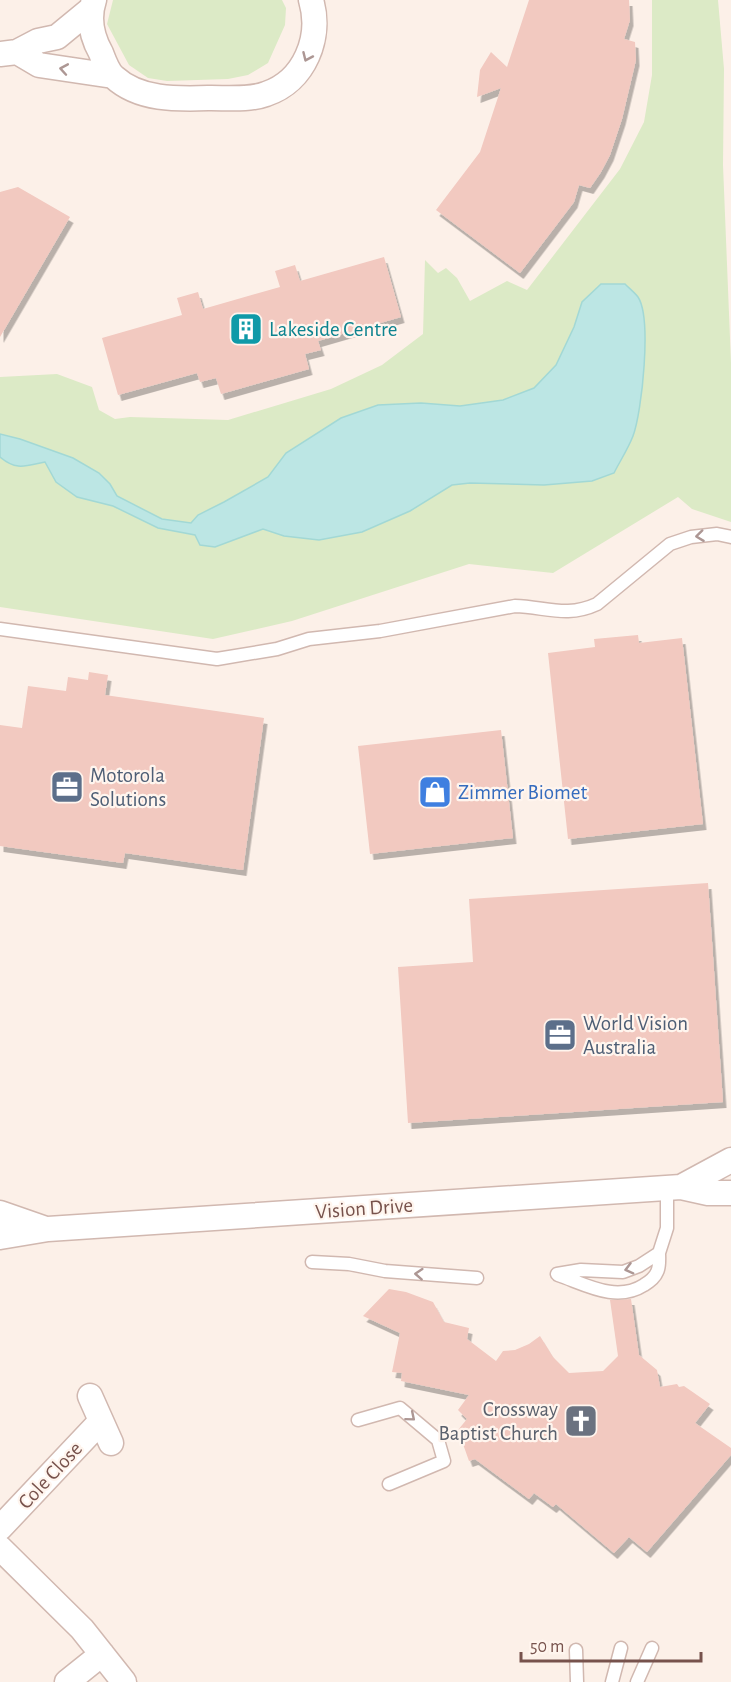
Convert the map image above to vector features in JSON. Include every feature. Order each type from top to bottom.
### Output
[{"type":"street","points":[[9,53],[39,65],[113,76],[136,90],[163,97],[193,99],[266,95],[290,79],[301,68],[308,56],[315,30],[312,0]]},
{"type":"street","points":[[92,5],[91,23],[97,47],[113,76]]},
{"type":"street","points":[[9,53],[38,41],[57,37],[92,5]]},
{"type":"street","name":"Vision Drive","points":[[674,1188],[731,1160]]},
{"type":"street","name":"Vision Drive","points":[[0,1237],[48,1229],[674,1188],[708,1193],[731,1192]]},
{"type":"street","name":"Vision Drive","points":[[0,1213],[48,1229]]},
{"type":"street","name":"Cole Close","points":[[90,1396],[111,1443]]},
{"type":"street","name":"Cole Close","points":[[0,1528],[101,1421]]},
{"type":"street","points":[[0,1548],[82,1629],[124,1682]]},
{"type":"street","points":[[67,1682],[102,1654]]},
{"type":"lane","points":[[0,629],[217,659],[277,649],[309,639],[380,631],[515,606],[537,606],[563,612],[583,611],[597,604],[670,544],[699,536],[717,534],[731,537]]},
{"type":"lane","points":[[659,1253],[639,1266],[623,1272],[581,1270],[557,1274],[603,1291],[620,1293],[638,1289],[648,1283],[658,1271],[659,1253],[668,1228],[674,1188]]},
{"type":"lane","points":[[312,1262],[349,1264],[385,1271],[477,1278]]},
{"type":"lane","points":[[358,1420],[400,1408],[438,1440],[444,1461],[389,1484]]},
{"type":"lane","points":[[612,1682],[621,1648]]},
{"type":"lane","points":[[637,1682],[652,1648]]},
{"type":"lane","points":[[576,1650],[577,1682]]},
{"type":"green space","points":[[113,0],[282,0],[286,8],[285,25],[268,63],[248,75],[228,79],[167,81],[148,78],[129,65],[107,24]]},
{"type":"green space","points":[[652,0],[718,0],[724,69],[723,165],[731,363],[731,522],[692,509],[678,497],[553,573],[469,564],[292,621],[213,639],[0,607],[0,377],[57,374],[92,387],[99,410],[115,419],[130,417],[228,420],[331,389],[382,365],[423,334],[425,260],[438,273],[446,268],[457,278],[470,301],[507,281],[527,290],[620,169],[644,122],[652,75]]},
{"type":"water","points":[[601,284],[625,284],[638,297],[642,308],[645,344],[640,407],[631,441],[614,473],[592,481],[544,485],[470,483],[452,485],[410,511],[362,532],[319,540],[284,536],[263,529],[215,547],[200,545],[195,535],[158,528],[113,506],[77,497],[56,482],[45,462],[16,466],[0,457],[0,434],[20,439],[73,458],[99,473],[110,484],[117,496],[162,519],[191,523],[198,515],[268,477],[286,453],[341,418],[378,405],[421,403],[460,406],[503,400],[534,388],[556,365],[574,327],[582,302]]},
{"type":"building","points":[[529,0],[629,0],[630,20],[624,39],[635,42],[636,60],[622,119],[610,155],[601,172],[590,188],[579,185],[574,202],[520,273],[436,210],[480,152],[501,88],[477,97],[480,70],[491,52],[507,67]]},
{"type":"building","points":[[18,187],[70,217],[0,337],[0,192]]},
{"type":"building","name":"Lakeside Centre","points":[[384,257],[401,317],[318,341],[321,350],[305,354],[309,369],[221,394],[216,378],[200,382],[197,373],[118,395],[102,338],[182,315],[177,298],[198,292],[203,309],[280,287],[275,271],[295,265],[300,281]]},
{"type":"building","points":[[638,635],[639,643],[682,638],[703,824],[568,839],[548,653],[595,647],[594,639]]},
{"type":"building","points":[[89,672],[108,675],[105,695],[264,718],[243,870],[125,853],[123,863],[0,846],[0,725],[22,728],[28,686],[66,691],[68,677],[88,680]]},
{"type":"building","name":"Zimmer Biomet","points":[[501,730],[513,838],[370,854],[358,746]]},
{"type":"building","name":"World Vision Australia","points":[[708,883],[723,1102],[408,1123],[398,967],[473,962],[469,899]]},
{"type":"building","name":"Crossway Baptist Church","points":[[389,1289],[406,1292],[433,1302],[444,1322],[469,1328],[467,1339],[496,1361],[503,1351],[515,1350],[540,1336],[553,1357],[569,1373],[603,1371],[618,1356],[610,1300],[631,1299],[639,1355],[657,1370],[660,1387],[677,1384],[679,1387],[684,1386],[710,1404],[695,1423],[731,1448],[731,1455],[647,1552],[629,1537],[614,1553],[556,1504],[553,1507],[534,1493],[529,1499],[475,1459],[469,1461],[458,1430],[467,1419],[458,1410],[469,1395],[401,1381],[402,1373],[392,1372],[400,1333],[363,1316]]},
{"type":"place","name":"Lakeside Centre","points":[[246,329]]},
{"type":"place","name":"Motorola Solutions","points":[[67,787]]},
{"type":"place","name":"Zimmer Biomet","points":[[435,792]]},
{"type":"place","name":"World Vision Australia","points":[[560,1035]]},
{"type":"place","name":"Crossway Baptist Church","points":[[581,1421]]}]
